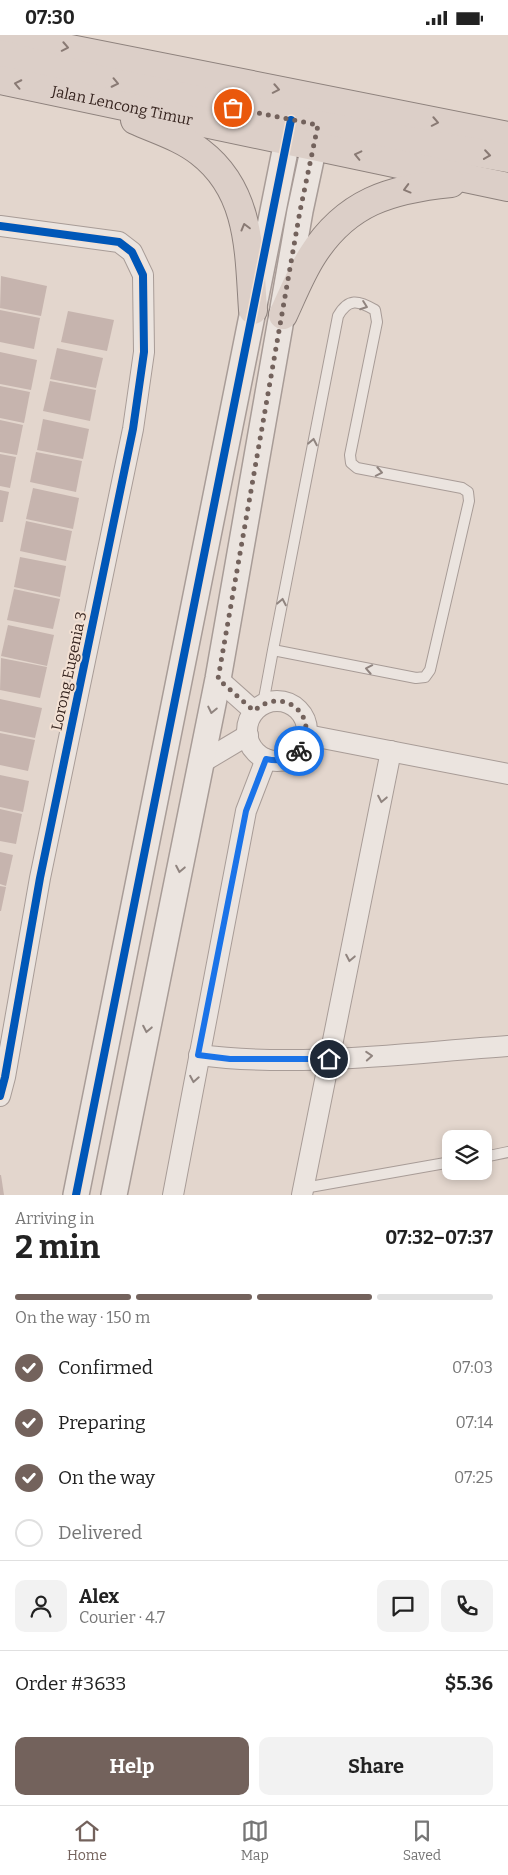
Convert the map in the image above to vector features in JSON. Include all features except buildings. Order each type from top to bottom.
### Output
[{"type":"highway","points":[[0,35],[508,136]]},
{"type":"highway","points":[[0,54],[303,133],[508,158]]},
{"type":"highway","name":"Jalan Lencong Timur","points":[[0,80],[77,96],[303,133],[472,181],[508,187]]},
{"type":"highway","points":[[77,96],[182,140],[200,151],[218,167],[230,184],[236,198],[249,241],[253,310]]},
{"type":"highway","points":[[283,315],[312,257],[333,227],[356,209],[380,196],[418,186],[472,181]]},
{"type":"street","points":[[76,1195],[253,310],[303,133]]},
{"type":"street","points":[[114,1195],[218,679],[283,315],[300,211],[303,133]]},
{"type":"street","name":"Lorong Eugenia 3","points":[[0,226],[119,241],[132,252],[143,275],[144,343],[133,429],[40,878],[7,1068],[0,1096]]},
{"type":"street","points":[[218,679],[259,708]]},
{"type":"street","points":[[272,701],[282,701],[298,709],[304,717],[307,726],[307,735],[299,751],[292,757],[275,761],[266,759],[253,749],[248,735],[249,720],[259,708],[272,701]]},
{"type":"street","points":[[201,763],[248,735]]},
{"type":"street","points":[[307,735],[508,774]]},
{"type":"street","points":[[303,1191],[391,751]]},
{"type":"street","points":[[173,1195],[198,1055],[246,811],[266,759]]},
{"type":"street","points":[[198,1055],[230,1059],[329,1059],[508,1045]]},
{"type":"lane","points":[[259,708],[273,650],[338,316],[344,306],[352,302],[366,305],[375,310],[377,322],[350,455],[351,463],[357,467],[462,488],[468,492],[469,501],[430,671],[425,677],[416,678],[273,650]]},
{"type":"lane","points":[[492,1155],[508,1152]]},
{"type":"lane","points":[[303,1191],[442,1164]]},
{"type":"cycle path","points":[[76,1195],[291,120]]},
{"type":"cycle path","points":[[0,226],[119,242],[132,252],[143,275],[144,352],[133,429],[40,878],[0,1096]]},
{"type":"way so far","points":[[233,108],[318,125],[300,211],[218,679],[254,711],[263,704],[272,701],[282,701],[298,709],[304,717],[307,726],[307,735],[299,751]]},
{"type":"route","points":[[299,751],[292,757],[284,760],[266,759],[246,811],[198,1055],[230,1059],[329,1059]]}]
